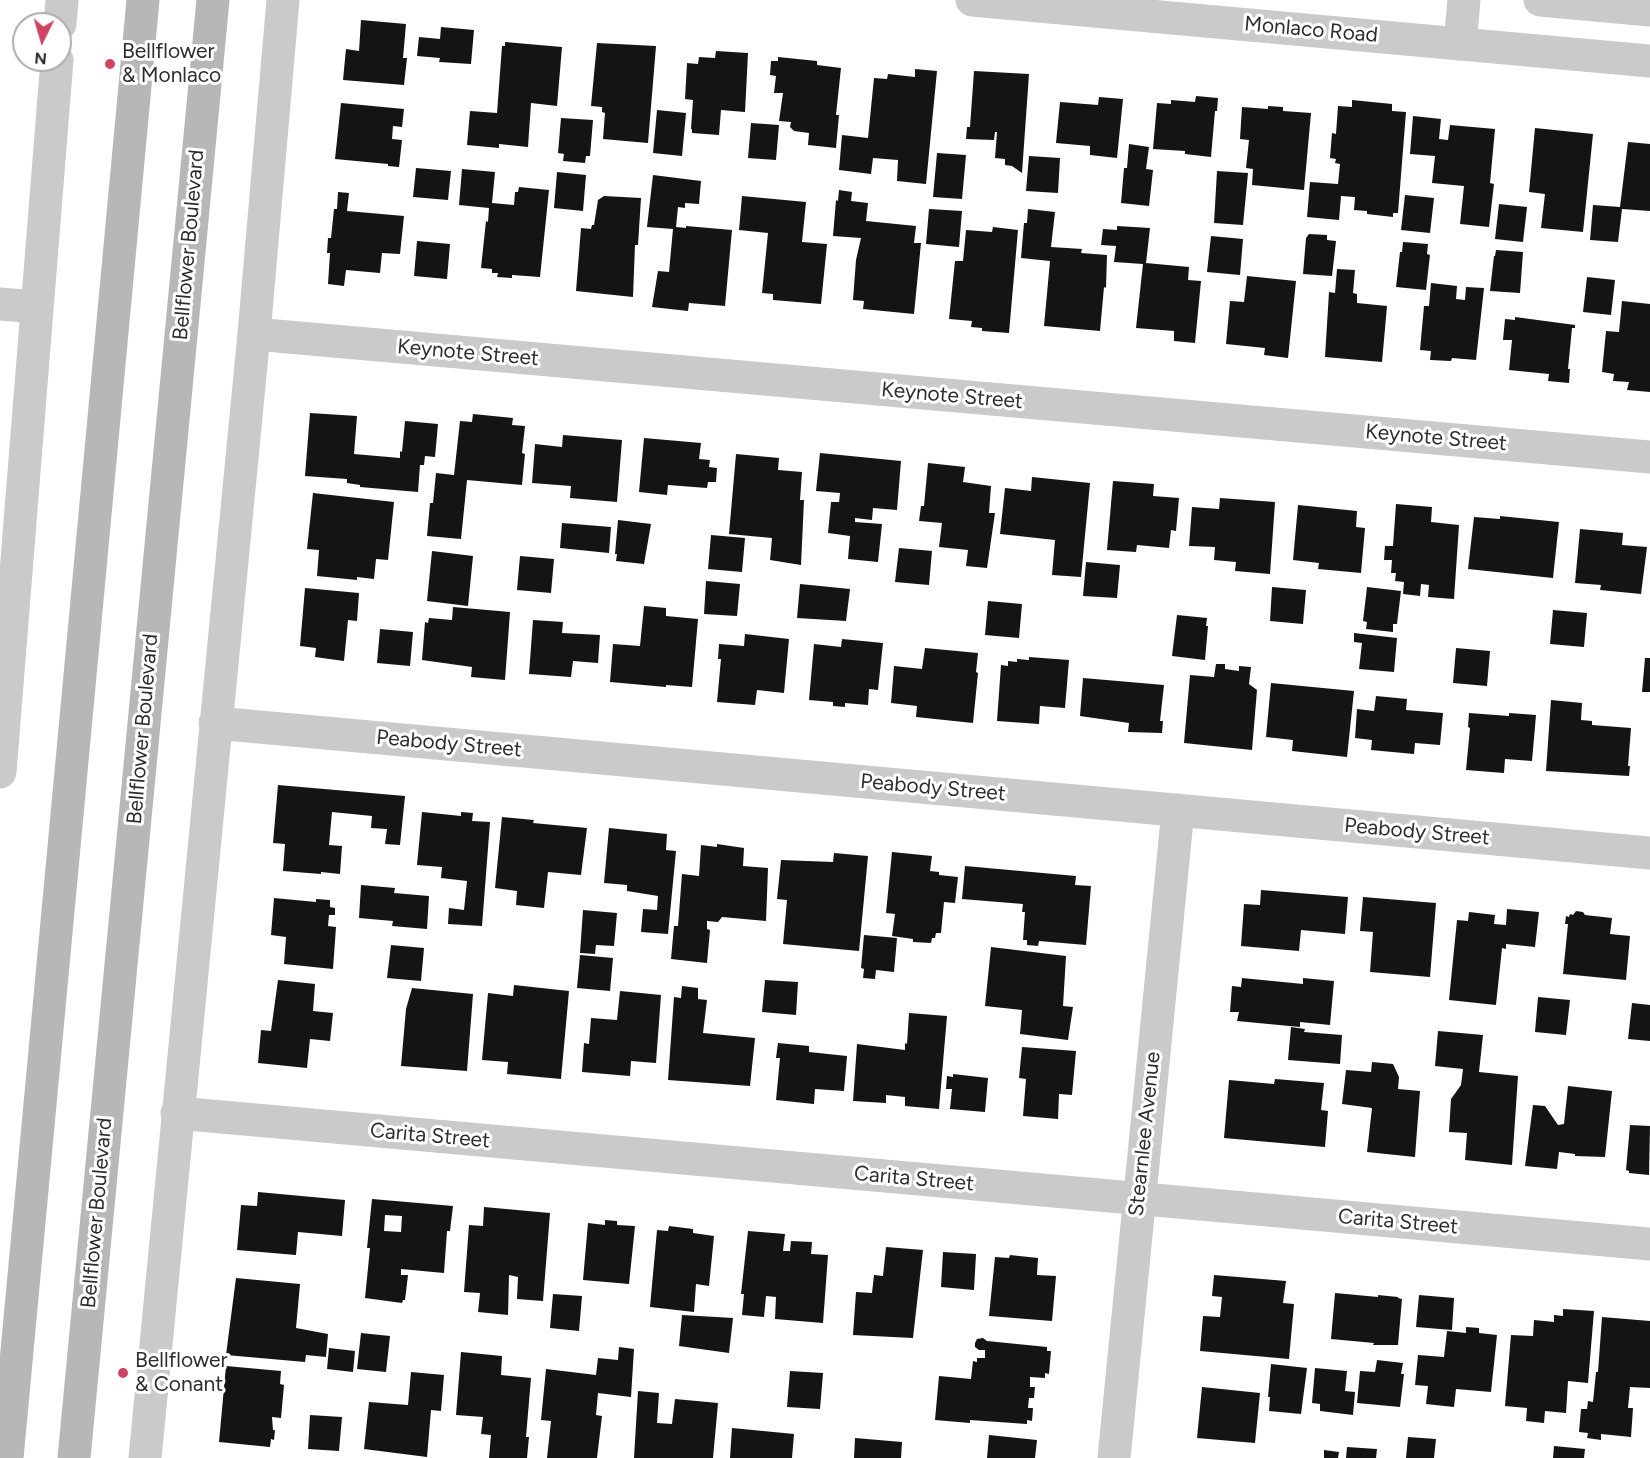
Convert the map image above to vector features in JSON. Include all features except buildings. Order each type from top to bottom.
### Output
[{"type":"main road","points":[[7,1458],[143,0]]},
{"type":"main road","name":"Bellflower Boulevard","points":[[74,1458],[213,0]]},
{"type":"street","points":[[145,1458],[254,334],[283,0]]},
{"type":"street","name":"Monlaco Road","points":[[972,0],[1066,4],[1650,61]]},
{"type":"street","points":[[1460,44],[1464,0]]},
{"type":"street","points":[[1539,0],[1650,10]]},
{"type":"street","points":[[0,772],[3,698],[56,72]]},
{"type":"street","points":[[0,304],[36,307]]},
{"type":"street","name":"Keynote Street","points":[[254,334],[1650,457]]},
{"type":"street","name":"Peabody Street","points":[[215,723],[1650,854]]},
{"type":"street","name":"Stearnlee Avenue","points":[[1114,1458],[1178,810]]},
{"type":"street","name":"Carita Street","points":[[177,1113],[1650,1244]]},
{"type":"place","name":"Bellflower & Monlaco","points":[[110,64]]},
{"type":"place","name":"Bellflower & Conant","points":[[123,1373]]}]
